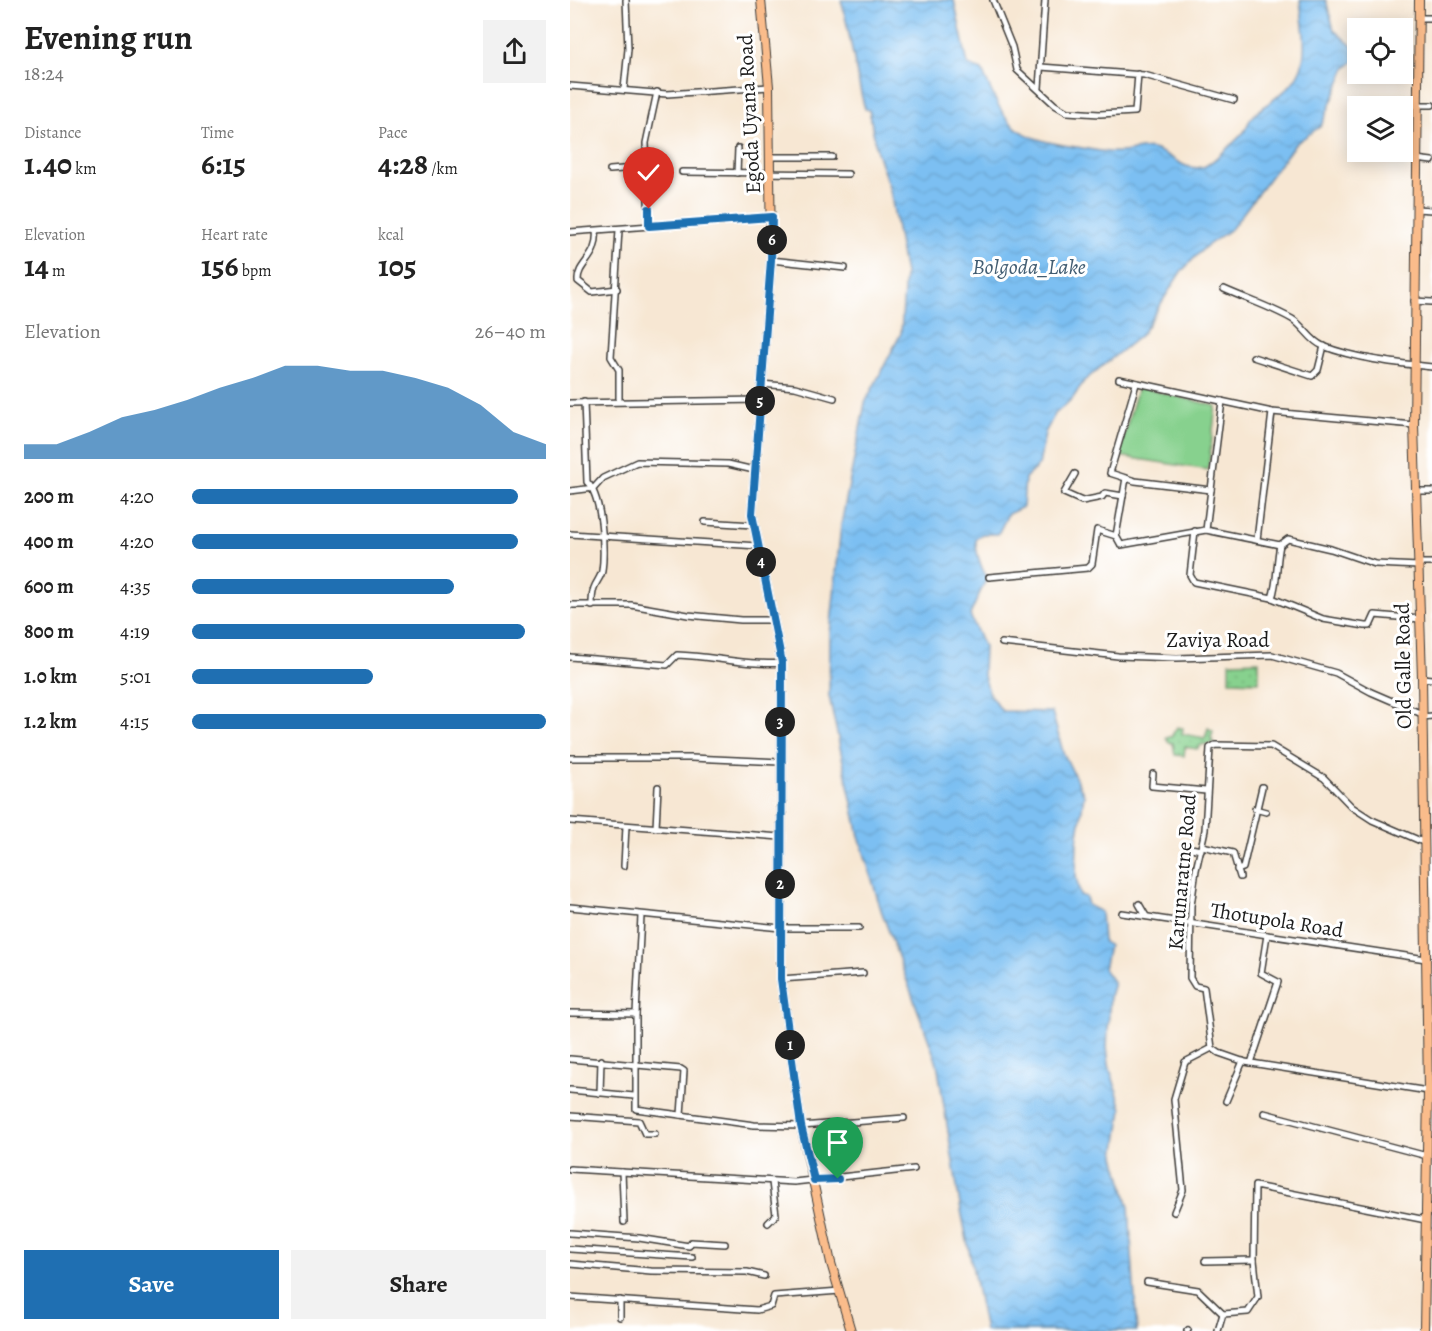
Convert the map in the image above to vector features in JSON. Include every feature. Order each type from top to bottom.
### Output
[{"type":"main road","name":"Egoda Uyana Road","points":[[760,0],[769,87],[772,217],[771,260],[754,470],[753,525],[782,663],[781,979],[801,1126],[851,1331]]},
{"type":"main road","name":"Old Galle Road","points":[[1419,0],[1414,425],[1422,715],[1428,827],[1423,842],[1428,884],[1429,935],[1426,959],[1430,1007],[1426,1220],[1429,1234],[1428,1307],[1424,1331]]},
{"type":"street","points":[[624,89],[628,49],[626,0]]},
{"type":"street","points":[[993,0],[1012,47],[1017,70],[1040,88],[1055,105],[1067,112],[1135,112],[1138,74]]},
{"type":"street","points":[[1040,88],[1045,0]]},
{"type":"street","points":[[1419,18],[1432,18]]},
{"type":"street","points":[[1041,67],[1138,74],[1234,100]]},
{"type":"street","points":[[570,86],[667,94],[769,87]]},
{"type":"street","points":[[649,226],[647,132],[657,92]]},
{"type":"street","points":[[1417,105],[1432,105]]},
{"type":"street","points":[[737,173],[738,148]]},
{"type":"street","points":[[771,157],[832,157]]},
{"type":"street","points":[[1416,159],[1432,161]]},
{"type":"street","points":[[610,170],[646,167]]},
{"type":"street","points":[[682,172],[848,174]]},
{"type":"street","points":[[1415,209],[1432,210]]},
{"type":"street","points":[[570,232],[772,217]]},
{"type":"street","points":[[619,230],[611,357],[619,370],[619,400]]},
{"type":"street","points":[[596,231],[597,244],[580,272],[578,281],[592,292],[617,289]]},
{"type":"street","points":[[771,260],[845,268]]},
{"type":"street","points":[[1224,289],[1290,317],[1303,326],[1316,342],[1324,346],[1364,357],[1432,367]]},
{"type":"street","points":[[1414,302],[1432,302]]},
{"type":"street","points":[[1253,357],[1312,376],[1318,370],[1324,346]]},
{"type":"street","points":[[1119,379],[1272,412],[1414,425]]},
{"type":"street","points":[[761,384],[795,387],[834,398]]},
{"type":"street","points":[[1136,384],[1110,473],[1126,478],[1211,490]]},
{"type":"street","points":[[570,403],[619,400],[760,400]]},
{"type":"street","points":[[1206,530],[1222,401]]},
{"type":"street","points":[[584,402],[587,482],[594,488],[600,510],[602,572],[594,588],[592,606]]},
{"type":"street","points":[[1257,540],[1272,412]]},
{"type":"street","points":[[570,490],[594,488],[603,478],[637,462],[728,464],[754,470]]},
{"type":"street","points":[[1075,474],[1064,493],[1082,501],[1102,498],[1105,493],[1123,496]]},
{"type":"street","points":[[1126,478],[1116,536],[1121,545],[1206,530],[1280,545]]},
{"type":"street","points":[[1417,491],[1432,491]]},
{"type":"street","points":[[705,522],[753,525]]},
{"type":"street","points":[[989,577],[1088,568],[1092,564],[1097,530],[1116,536]]},
{"type":"street","points":[[1196,531],[1190,580],[1272,598],[1323,618],[1365,626],[1370,626],[1376,615],[1420,620]]},
{"type":"street","points":[[570,534],[664,542],[758,546]]},
{"type":"street","points":[[1272,598],[1276,586],[1275,568],[1280,545],[1288,539],[1330,549],[1375,564],[1432,563]]},
{"type":"street","points":[[570,605],[631,605],[688,615],[741,620],[774,620]]},
{"type":"street","name":"Zaviya Road","points":[[1002,644],[1118,656],[1177,658],[1272,655],[1336,673],[1422,715]]},
{"type":"street","points":[[570,657],[667,665],[671,664],[677,655],[714,657],[756,665],[782,663]]},
{"type":"street","points":[[1422,678],[1432,679]]},
{"type":"street","points":[[1422,715],[1432,716]]},
{"type":"street","name":"Karunaratne Road","points":[[1212,1048],[1204,988],[1195,986],[1190,978],[1194,879],[1201,848],[1210,748],[1215,745],[1271,746],[1324,778],[1352,807],[1372,820],[1423,842]]},
{"type":"street","points":[[570,758],[691,758],[780,762]]},
{"type":"street","points":[[1153,774],[1152,786],[1206,791]]},
{"type":"street","points":[[656,828],[658,787]]},
{"type":"street","points":[[1240,877],[1240,869],[1262,787]]},
{"type":"street","points":[[1255,809],[1266,812]]},
{"type":"street","points":[[570,821],[780,837]]},
{"type":"street","points":[[624,866],[626,826]]},
{"type":"street","points":[[1191,848],[1233,853],[1240,869]]},
{"type":"street","points":[[1240,869],[1250,871]]},
{"type":"street","points":[[1140,904],[1146,916]]},
{"type":"street","points":[[570,907],[781,928],[859,928]]},
{"type":"street","name":"Thotupola Road","points":[[1122,913],[1426,959]]},
{"type":"street","points":[[641,915],[634,1065],[636,1109],[743,1124],[801,1126],[904,1118]]},
{"type":"street","points":[[1251,1063],[1278,982],[1262,973],[1267,935]]},
{"type":"street","points":[[781,979],[863,973]]},
{"type":"street","points":[[570,1013],[636,1014]]},
{"type":"street","points":[[1174,1212],[1183,1190],[1174,1099],[1185,1062],[1212,1048],[1219,1053],[1251,1063],[1428,1091]]},
{"type":"street","points":[[570,1059],[602,1060],[684,1071],[681,1114]]},
{"type":"street","points":[[600,1093],[602,1060]]},
{"type":"street","points":[[1226,1101],[1243,1061]]},
{"type":"street","points":[[570,1090],[634,1096]]},
{"type":"street","points":[[1264,1113],[1427,1156]]},
{"type":"street","points":[[570,1116],[639,1121],[645,1134],[655,1134]]},
{"type":"street","points":[[570,1169],[772,1182],[814,1180],[915,1169]]},
{"type":"street","points":[[622,1172],[624,1222]]},
{"type":"street","points":[[768,1223],[776,1215],[772,1182]]},
{"type":"street","points":[[1147,1282],[1198,1290],[1223,1314],[1248,1312],[1258,1297],[1254,1260],[1256,1186],[1426,1220]]},
{"type":"street","points":[[570,1233],[639,1238],[678,1246],[689,1246],[691,1242],[725,1244]]},
{"type":"street","points":[[570,1249],[692,1257]]},
{"type":"street","points":[[1205,1261],[1254,1260]]},
{"type":"street","points":[[570,1264],[651,1271],[747,1272],[764,1276]]},
{"type":"street","points":[[570,1297],[757,1310],[771,1306],[774,1296],[840,1291]]},
{"type":"street","points":[[620,1300],[620,1317]]},
{"type":"street","points":[[1218,1331],[1223,1314]]},
{"type":"green space","points":[[1138,387],[1216,406],[1208,470],[1118,456]]},
{"type":"green space","points":[[1259,661],[1259,682],[1230,681],[1230,662]]},
{"type":"green space","points":[[1177,727],[1183,728],[1182,734],[1205,738],[1208,728],[1213,731],[1211,739],[1214,743],[1201,745],[1197,749],[1185,747],[1184,756],[1175,755],[1173,743],[1168,742],[1166,737],[1171,737]]},
{"type":"water","name":"Bolgoda_Lake","points":[[841,0],[954,0],[968,65],[982,70],[1006,117],[1025,134],[1055,143],[1099,151],[1126,152],[1153,149],[1183,165],[1196,168],[1203,167],[1224,151],[1244,132],[1253,116],[1286,90],[1297,77],[1304,52],[1300,0],[1326,0],[1334,30],[1347,42],[1347,67],[1321,126],[1295,144],[1232,228],[1204,248],[1180,273],[1142,334],[1084,381],[1073,398],[1055,414],[1045,433],[1039,465],[1025,478],[1023,507],[1008,514],[998,534],[982,534],[976,539],[979,559],[987,577],[970,615],[984,647],[983,673],[990,695],[1002,711],[1052,712],[1063,752],[1084,795],[1077,843],[1076,876],[1080,895],[1086,897],[1088,905],[1101,912],[1103,941],[1109,946],[1104,969],[1114,983],[1110,996],[1107,1047],[1109,1065],[1122,1109],[1115,1156],[1129,1207],[1137,1331],[985,1331],[960,1205],[937,1063],[881,910],[859,836],[829,696],[830,634],[841,525],[865,403],[901,333],[905,274],[890,190],[877,152],[869,110],[865,109],[858,82]]},
{"type":"route","points":[[649,209],[649,226],[772,217],[771,260],[752,514],[782,663],[779,730],[781,979],[801,1126],[814,1180],[838,1179]]}]
